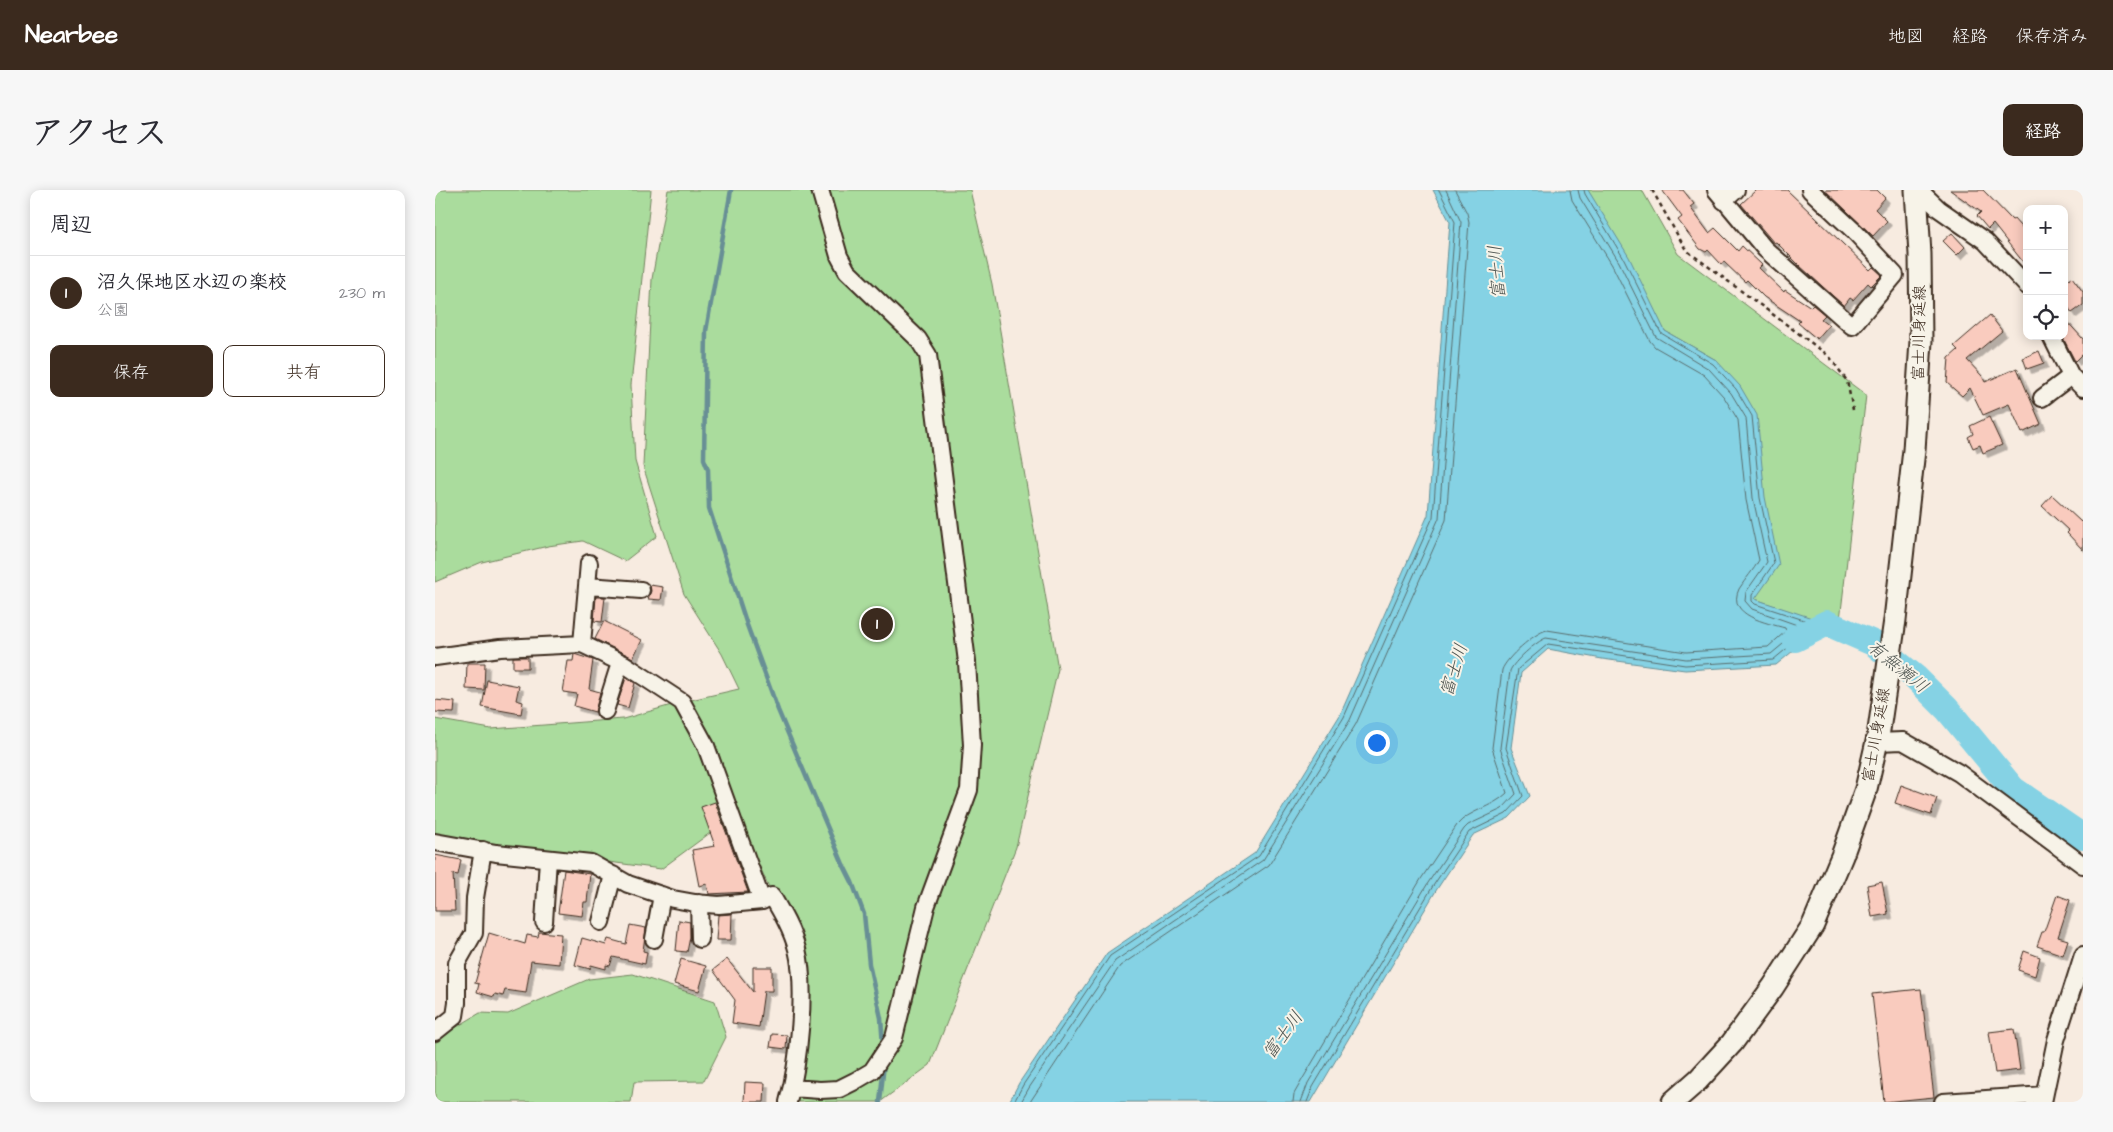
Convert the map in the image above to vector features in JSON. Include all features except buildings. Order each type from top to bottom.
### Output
[{"type":"main road","name":"富士川身延線","points":[[1673,1102],[1698,1080],[1732,1043],[1773,987],[1813,925],[1842,856],[1866,789],[1877,740],[1895,620],[1914,450],[1921,341],[1917,190]]},
{"type":"street","points":[[435,842],[483,850],[591,863],[628,884],[662,895],[699,903],[719,904],[762,901],[772,896],[785,918],[797,949],[801,986],[799,1038],[790,1095],[839,1089],[872,1070],[894,1038],[926,907],[969,790],[972,745],[967,662],[928,355],[918,339],[847,271],[839,256],[820,190]]},
{"type":"street","points":[[1725,194],[1765,249],[1852,326],[1895,275],[1855,232],[1810,190]]},
{"type":"street","points":[[1917,190],[1939,209],[1985,241],[2023,282]]},
{"type":"street","points":[[2053,340],[2071,376],[2083,388]]},
{"type":"street","points":[[2042,398],[2071,376]]},
{"type":"street","points":[[583,644],[589,563]]},
{"type":"street","points":[[587,586],[641,590]]},
{"type":"street","points":[[435,656],[500,648],[583,644],[621,663],[682,702],[706,746],[762,901]]},
{"type":"street","points":[[605,711],[621,663]]},
{"type":"street","points":[[1877,740],[1903,742],[1959,773],[2083,866]]},
{"type":"street","points":[[435,1032],[455,1016],[457,1003],[457,963],[474,933],[475,898],[483,850]]},
{"type":"street","points":[[544,922],[548,858]]},
{"type":"street","points":[[601,922],[613,876]]},
{"type":"street","points":[[654,939],[662,895]]},
{"type":"street","points":[[699,903],[699,939]]},
{"type":"street","points":[[1943,1102],[2043,1098],[2056,1040],[2083,955]]},
{"type":"path","points":[[1652,190],[1686,250],[1829,356],[1847,381],[1853,410]]},
{"type":"green space","points":[[435,190],[651,190],[631,385],[635,461],[657,536],[625,561],[583,541],[548,546],[482,562],[435,582]]},
{"type":"green space","points":[[668,190],[970,190],[992,284],[1058,669],[1016,847],[930,1065],[880,1102],[792,1102],[797,949],[740,823],[710,833],[661,869],[482,845],[435,835],[435,719],[491,729],[623,719],[682,702],[739,689],[722,654],[684,594],[643,466],[652,279]]},
{"type":"green space","points":[[1585,190],[1642,190],[1678,254],[1866,395],[1839,629],[1755,599],[1716,360],[1665,331]]},
{"type":"green space","points":[[633,974],[715,1001],[726,1037],[704,1081],[634,1082],[631,1102],[435,1102],[435,1043],[455,1028],[480,1013],[508,1014],[589,979]]},
{"type":"water","name":"富士川","points":[[1433,190],[1588,190],[1629,257],[1665,331],[1716,360],[1740,386],[1757,415],[1765,497],[1779,565],[1755,599],[1827,623],[1776,665],[1685,670],[1602,659],[1548,649],[1521,673],[1511,748],[1530,796],[1509,818],[1473,835],[1437,889],[1311,1102],[1009,1102],[1019,1083],[1107,953],[1255,853],[1340,715],[1428,515],[1450,222]]},
{"type":"waterway","points":[[731,190],[706,331],[704,459],[708,469],[709,508],[747,625],[778,710],[864,914],[869,964],[881,1018],[883,1046]]},
{"type":"waterway","name":"有無瀬川","points":[[1795,639],[1827,623],[1873,643],[1915,677],[1947,709],[2013,789],[2083,837]]},
{"type":"waterway","points":[[880,1102],[884,1064]]},
{"type":"place","name":"沼久保地区水辺の楽校","points":[[877,624]]}]
